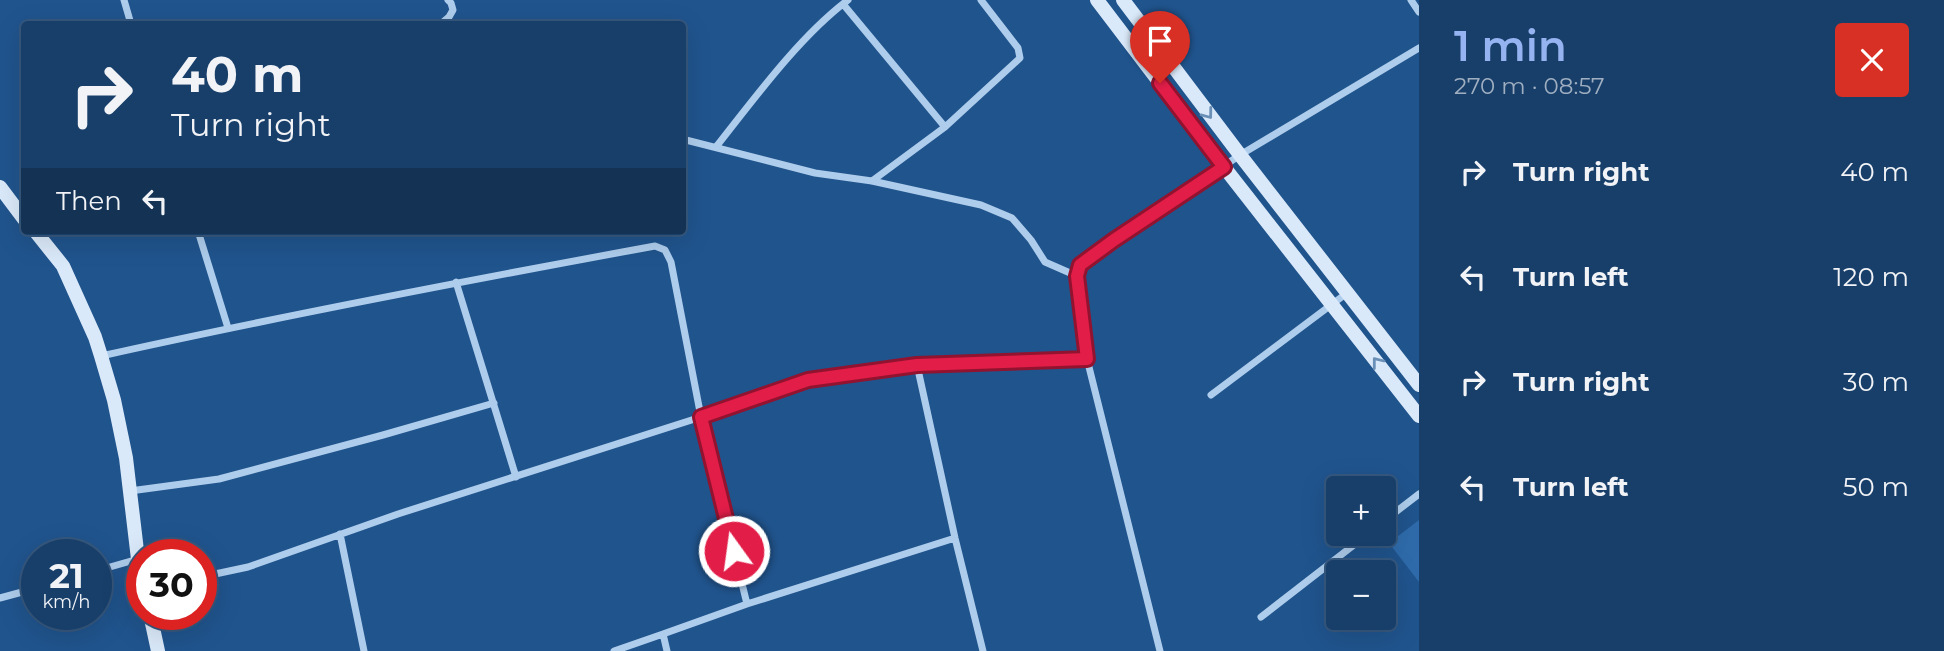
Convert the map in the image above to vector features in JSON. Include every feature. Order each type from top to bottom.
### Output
[{"type":"street","points":[[124,0],[130,21]]},
{"type":"street","points":[[444,21],[453,10],[448,0]]},
{"type":"street","points":[[872,181],[945,127],[1020,58],[1018,48],[981,0]]},
{"type":"street","points":[[1097,0],[1419,416]]},
{"type":"street","points":[[1123,0],[1419,385]]},
{"type":"street","points":[[1411,0],[1419,12]]},
{"type":"street","points":[[716,147],[787,60],[831,12],[845,2],[945,127]]},
{"type":"street","points":[[1160,651],[1087,359],[1077,276],[1080,265],[1240,155],[1419,48]]},
{"type":"street","points":[[686,140],[815,173],[872,181],[981,205],[1012,218],[1045,262],[1077,276]]},
{"type":"street","points":[[0,187],[21,215]]},
{"type":"street","points":[[38,235],[63,266],[95,337],[114,400],[126,458],[136,539]]},
{"type":"street","points":[[199,235],[228,328]]},
{"type":"street","points":[[101,356],[456,282],[655,246],[665,250],[671,262],[701,417],[747,604]]},
{"type":"street","points":[[456,282],[516,477]]},
{"type":"street","points":[[1211,396],[1347,293]]},
{"type":"street","points":[[217,574],[248,567],[340,534],[808,380],[917,365],[1087,359]]},
{"type":"street","points":[[917,365],[983,651]]},
{"type":"street","points":[[130,491],[219,479],[494,403]]},
{"type":"street","points":[[1396,512],[1419,494]]},
{"type":"street","points":[[340,534],[364,651]]},
{"type":"street","points":[[614,651],[747,604],[955,538]]},
{"type":"street","points":[[1261,617],[1353,546]]},
{"type":"street","points":[[0,598],[21,592]]},
{"type":"street","points":[[153,630],[158,651]]},
{"type":"street","points":[[663,634],[667,651]]},
{"type":"building","points":[[1419,520],[1419,582],[1391,546],[1396,546],[1396,538]]},
{"type":"route","points":[[734,551],[701,417],[808,380],[917,365],[1087,359],[1077,276],[1080,265],[1224,167],[1160,83]]}]
